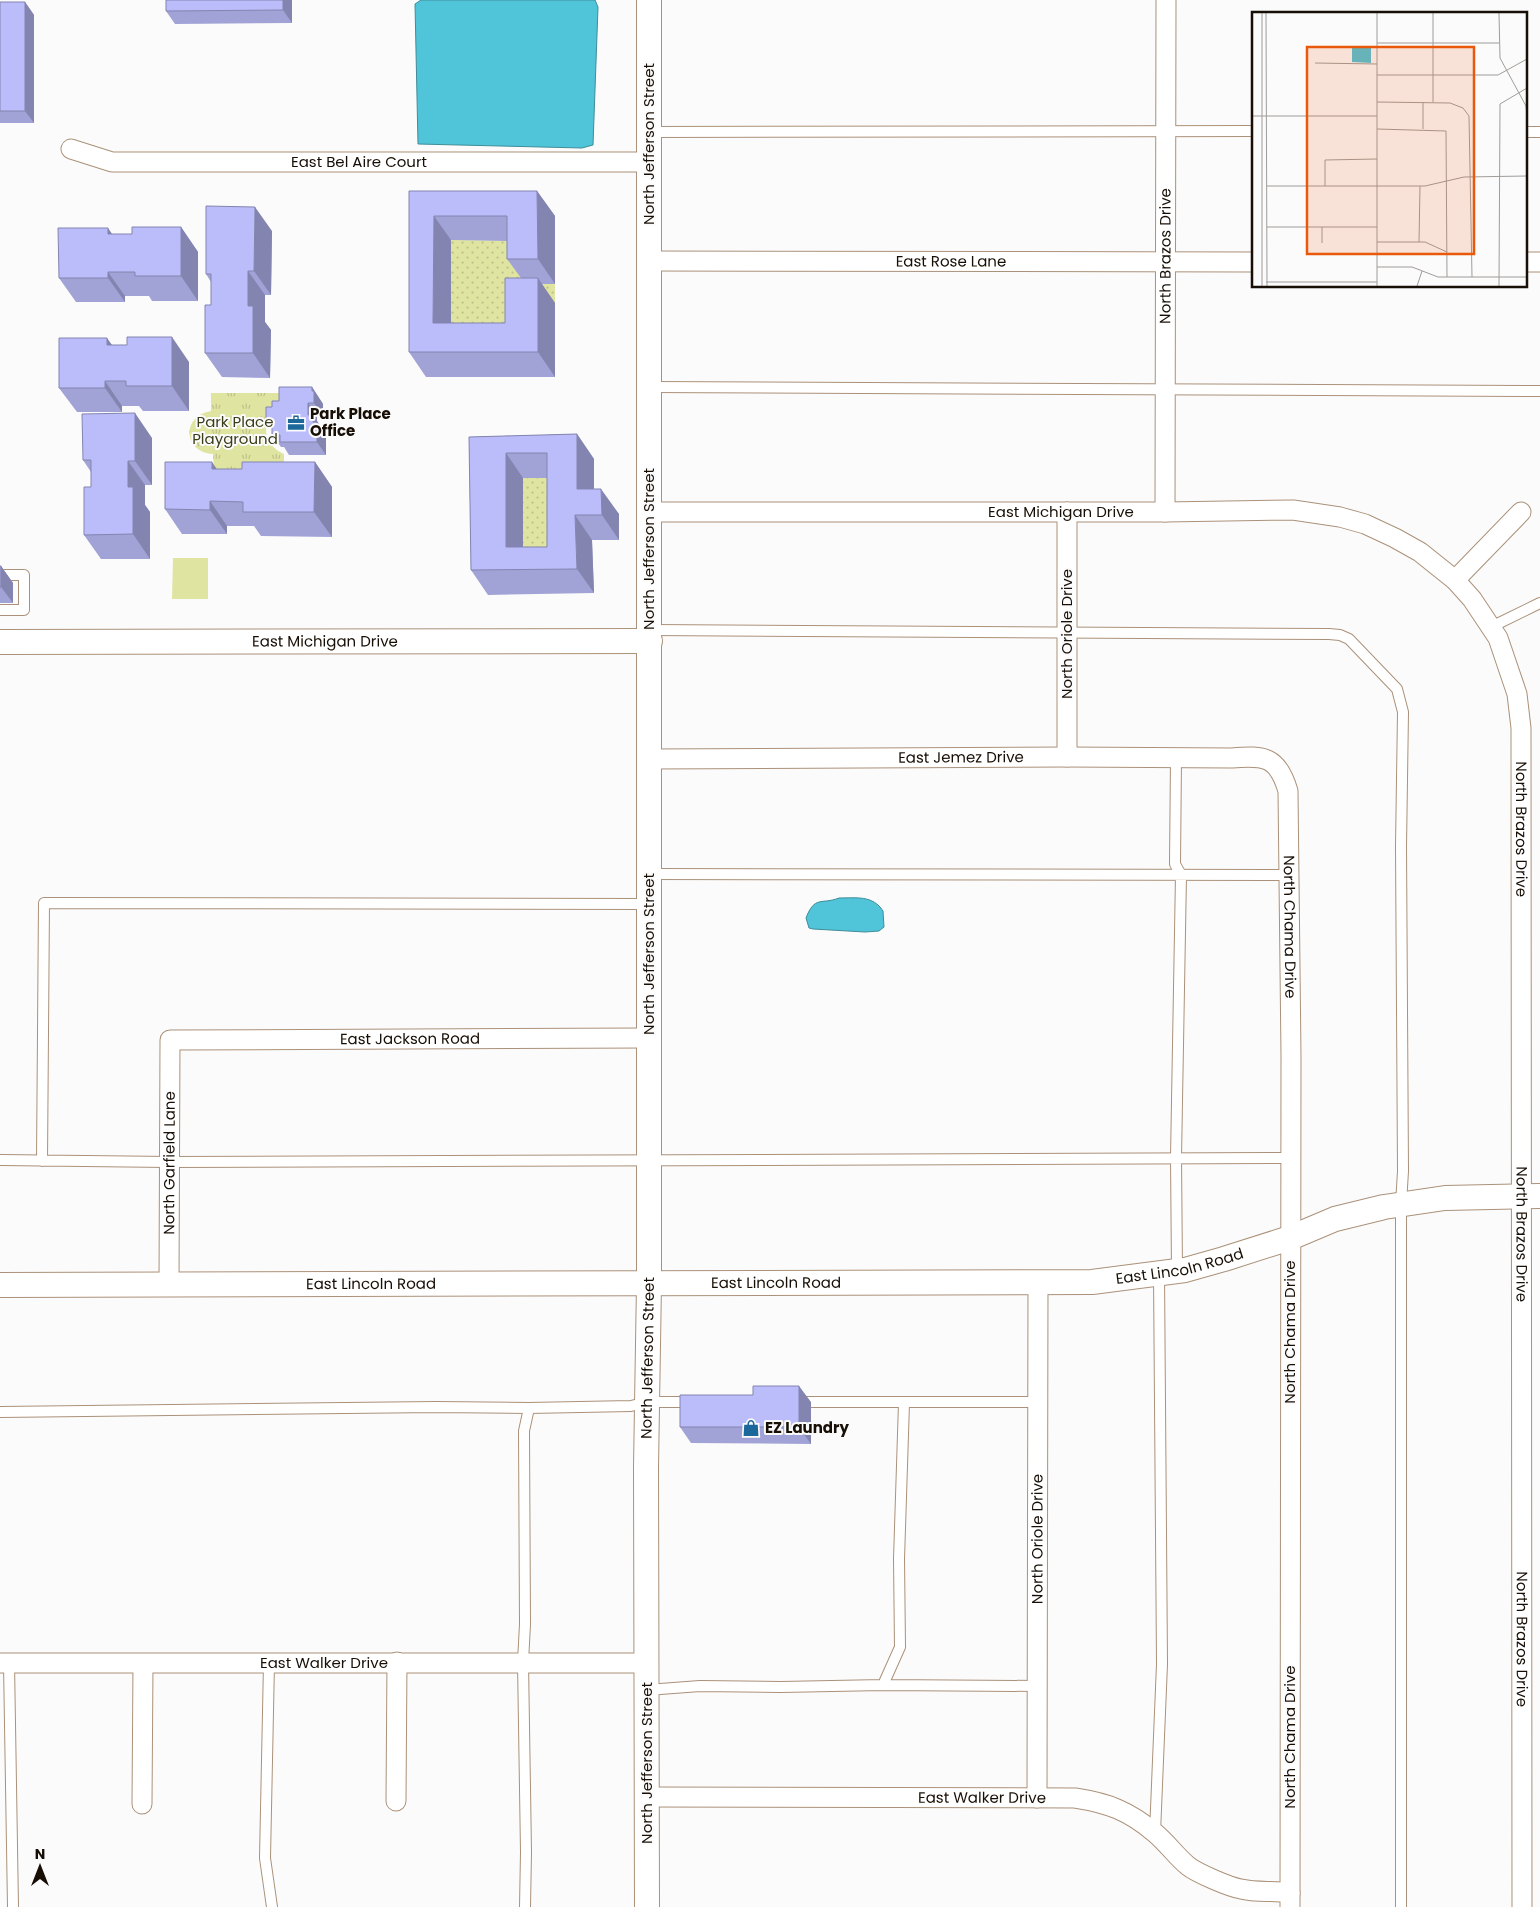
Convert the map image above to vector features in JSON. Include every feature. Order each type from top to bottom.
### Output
[{"type":"street","name":"North Jefferson Street","points":[[647,1907],[650,759],[649,0]]},
{"type":"street","name":"North Brazos Drive","points":[[1166,0],[1166,512]]},
{"type":"street","name":"East Bel Aire Court","points":[[71,149],[112,162],[648,162]]},
{"type":"street","name":"East Rose Lane","points":[[649,261],[1252,262]]},
{"type":"street","name":"East Michigan Drive","points":[[649,512],[1166,512],[1293,510],[1340,517],[1365,524],[1395,538],[1426,556],[1456,580]]},
{"type":"street","name":"North Oriole Drive","points":[[1066,512],[1067,757]]},
{"type":"street","points":[[1456,580],[1521,512]]},
{"type":"street","name":"North Brazos Drive","points":[[1456,580],[1472,599],[1498,638],[1517,694],[1521,728],[1531,1196],[1522,1907]]},
{"type":"street","name":"East Michigan Drive","points":[[0,642],[650,635]]},
{"type":"street","name":"East Jemez Drive","points":[[650,759],[1232,758],[1255,756],[1273,762]]},
{"type":"street","name":"North Chama Drive","points":[[1273,762],[1283,774],[1288,791],[1290,875],[1290,1900]]},
{"type":"street","name":"East Jackson Road","points":[[170,1040],[649,1038]]},
{"type":"street","name":"North Garfield Lane","points":[[169,1285],[170,1040]]},
{"type":"street","name":"East Lincoln Road","points":[[0,1285],[1092,1282],[1168,1272],[1224,1259],[1290,1238],[1335,1219],[1384,1207],[1445,1198],[1531,1196]]},
{"type":"street","name":"North Oriole Drive","points":[[1037,1798],[1038,1282]]},
{"type":"street","points":[[396,1801],[397,1662]]},
{"type":"street","name":"East Walker Drive","points":[[5,1663],[647,1663]]},
{"type":"street","points":[[142,1804],[143,1664]]},
{"type":"street","name":"East Walker Drive","points":[[647,1797],[1075,1798],[1113,1806],[1128,1813],[1155,1833],[1188,1866],[1216,1880],[1240,1889],[1290,1900]]},
{"type":"lane","points":[[648,132],[1252,131]]},
{"type":"lane","points":[[649,387],[1540,391]]},
{"type":"lane","points":[[0,575],[24,575],[24,610],[0,610]]},
{"type":"lane","points":[[1491,627],[1540,603]]},
{"type":"lane","points":[[650,635],[1340,635],[1349,639],[1397,689],[1403,712],[1401,847],[1403,1171],[1401,1204],[1400,1907]]},
{"type":"lane","points":[[1155,1833],[1162,1664],[1168,1272],[1176,1158],[1181,875],[1175,864],[1176,758]]},
{"type":"lane","points":[[649,874],[1290,875]]},
{"type":"lane","points":[[42,1161],[44,903],[649,904]]},
{"type":"lane","points":[[0,1160],[170,1162],[1290,1158]]},
{"type":"lane","points":[[0,1412],[436,1407],[529,1408],[631,1406],[647,1402],[700,1402]]},
{"type":"lane","points":[[792,1402],[1038,1402]]},
{"type":"lane","points":[[883,1685],[900,1648],[899,1559],[904,1402]]},
{"type":"lane","points":[[525,1907],[524,1431],[529,1408]]},
{"type":"lane","points":[[5,1663],[13,1907]]},
{"type":"lane","points":[[269,1663],[266,1858],[272,1907]]},
{"type":"lane","points":[[647,1690],[700,1686],[1037,1686]]},
{"type":"green space","points":[[451,240],[525,241],[555,284],[555,303],[523,347],[451,347]]},
{"type":"green space","name":"Park Place Playground","points":[[211,393],[282,393],[282,410],[271,419],[266,431],[271,445],[284,454],[284,472],[214,472],[213,454],[203,452],[196,447],[191,441],[190,434],[194,420],[201,414],[211,411]]},
{"type":"green space","points":[[523,478],[564,478],[564,572],[523,572]]},
{"type":"green space","points":[[173,558],[208,558],[208,599],[172,599]]},
{"type":"water","points":[[421,0],[595,0],[598,7],[593,145],[582,148],[418,144],[415,4]]},
{"type":"water","points":[[839,898],[858,898],[874,902],[883,911],[884,927],[879,931],[865,932],[809,928],[806,918],[812,906],[819,902]]},
{"type":"building","points":[[166,0],[283,0],[283,10],[166,11]]},
{"type":"building","points":[[0,2],[25,2],[25,111],[0,111]]},
{"type":"building","points":[[409,191],[537,191],[538,259],[507,259],[507,216],[434,216],[433,323],[505,323],[505,278],[538,278],[538,352],[409,352]]},
{"type":"building","points":[[206,206],[255,207],[254,271],[248,271],[248,306],[253,306],[253,353],[205,353],[205,305],[211,305],[211,274],[206,274]]},
{"type":"building","points":[[132,227],[181,227],[181,276],[135,276],[135,272],[108,272],[108,278],[59,278],[58,228],[108,228],[108,234],[132,234]]},
{"type":"building","points":[[127,337],[172,337],[172,386],[126,386],[126,381],[105,381],[105,388],[59,388],[59,338],[107,338],[107,345],[127,345]]},
{"type":"building","name":"Park Place Office","points":[[279,387],[312,387],[314,403],[308,403],[308,415],[313,415],[313,422],[317,422],[317,442],[280,442],[280,435],[272,435],[272,420],[266,420],[266,407],[272,407],[272,401],[279,401]]},
{"type":"building","points":[[135,413],[135,461],[128,461],[128,487],[133,487],[133,534],[84,535],[84,487],[91,487],[91,460],[83,460],[82,414]]},
{"type":"building","points":[[577,434],[577,489],[601,489],[602,515],[575,515],[577,569],[471,570],[469,437]],"holes":[[[506,453],[547,453],[547,547],[506,547]]]},
{"type":"building","points":[[165,462],[212,462],[212,469],[242,469],[242,462],[315,462],[314,512],[243,512],[243,502],[210,501],[210,510],[165,509]]},
{"type":"building","points":[[1,566],[1,587],[0,587]]},
{"type":"building","points":[[753,1386],[799,1386],[799,1427],[680,1427],[680,1395],[753,1395]]},
{"type":"place","name":"Park Place Office","points":[[296,423]]},
{"type":"place","name":"EZ Laundry","points":[[751,1428]]}]
